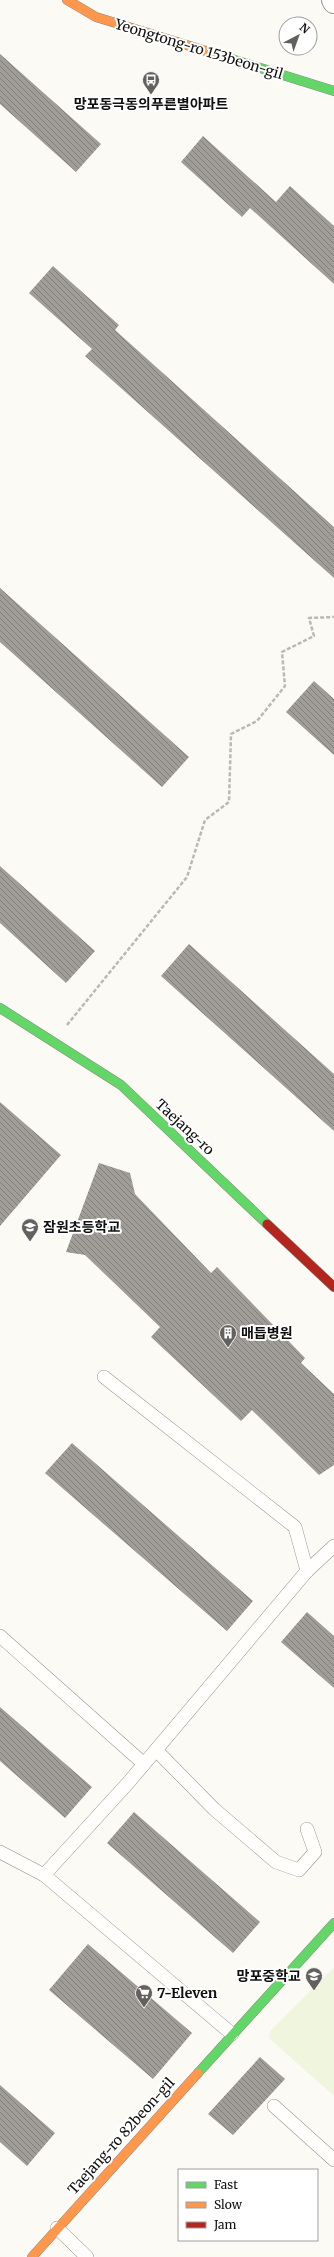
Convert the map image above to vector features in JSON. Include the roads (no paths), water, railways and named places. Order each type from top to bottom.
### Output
[{"type":"street","name":"Yeongtong-ro 153beon-gil","points":[[67,0],[96,17],[334,91]]},
{"type":"street","name":"Taejang-ro","points":[[0,1008],[121,1085],[334,1287]]},
{"type":"street","name":"Taejang-ro 82beon-gil","points":[[32,2257],[232,2034],[334,1923]]},
{"type":"lane","points":[[104,1377],[294,1527],[307,1571]]},
{"type":"lane","points":[[44,1875],[144,1764],[307,1571],[334,1546]]},
{"type":"lane","points":[[0,1636],[144,1764]]},
{"type":"lane","points":[[156,1750],[214,1809],[276,1862],[299,1870],[315,1852],[307,1829]]},
{"type":"lane","points":[[0,1852],[44,1875],[232,2034]]},
{"type":"lane","points":[[274,2106],[334,2160]]},
{"type":"lane","points":[[57,2228],[87,2257]]},
{"type":"place","name":"망포동극동의푸른별아파트","points":[[151,95]]},
{"type":"place","name":"잠원초등학교","points":[[30,1242]]},
{"type":"place","name":"매듭병원","points":[[228,1348]]},
{"type":"place","name":"망포중학교","points":[[314,1991]]},
{"type":"place","name":"7-Eleven","points":[[144,2008]]}]
